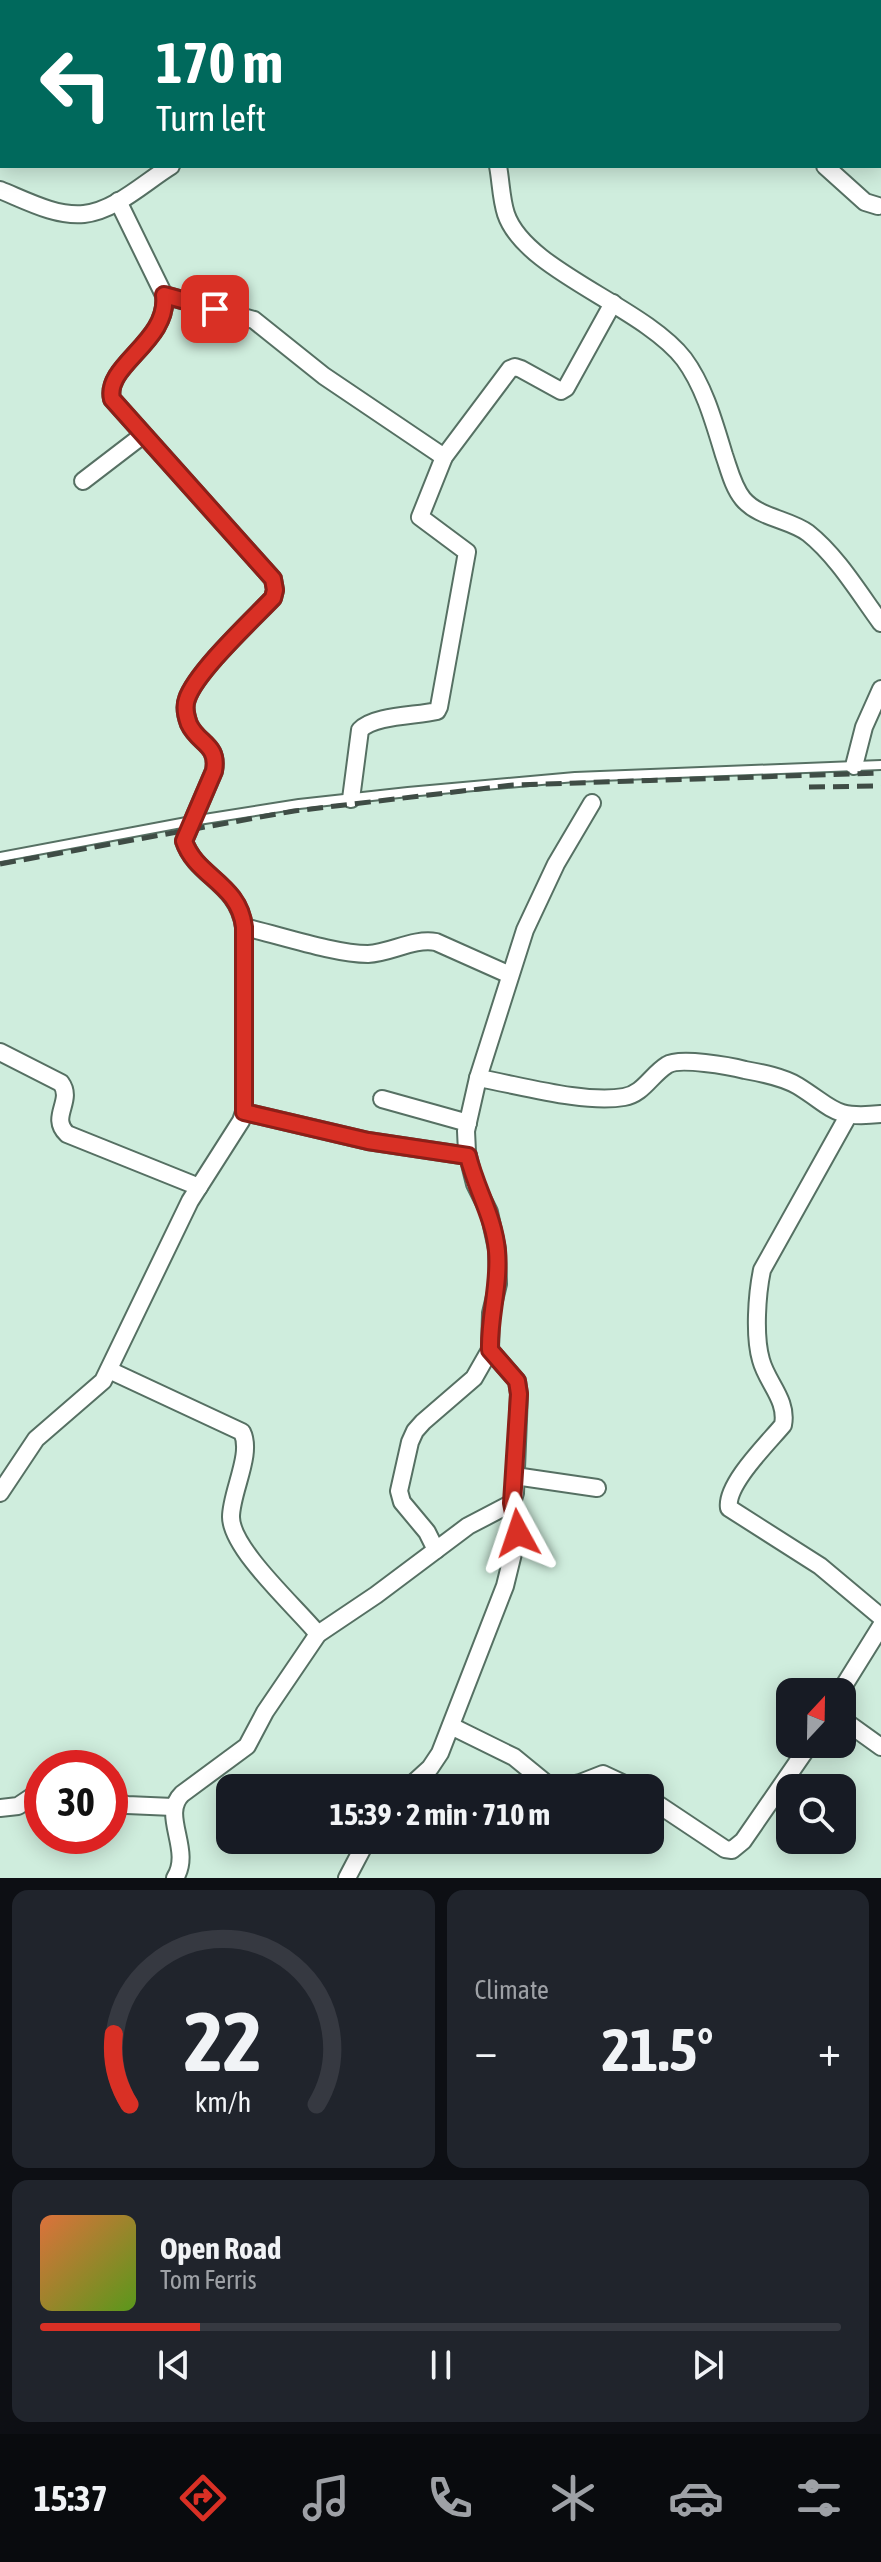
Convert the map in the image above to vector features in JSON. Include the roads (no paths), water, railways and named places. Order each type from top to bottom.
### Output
[{"type":"street","points":[[0,190],[62,212],[80,215],[108,207],[168,168]]},
{"type":"street","points":[[498,168],[506,214],[524,243],[558,269],[659,334],[684,359],[699,383],[731,476],[744,501],[796,525],[810,535],[881,623]]},
{"type":"street","points":[[827,168],[865,202],[880,207]]},
{"type":"street","points":[[0,1493],[36,1439],[103,1381],[199,1187],[244,1112],[242,910],[230,892],[190,857],[184,841],[216,760],[212,750],[190,727],[185,713],[186,701],[196,681],[273,598],[275,590],[273,579],[112,399],[110,389],[115,378],[152,336],[165,306],[164,295],[118,201]]},
{"type":"street","points":[[164,295],[254,320],[324,376],[444,457]]},
{"type":"street","points":[[351,799],[363,726],[374,721],[437,711],[439,707],[467,552],[420,517],[444,457],[510,369],[521,369],[554,389],[561,391],[566,388],[613,303]]},
{"type":"street","points":[[83,481],[143,435]]},
{"type":"street","points":[[854,766],[864,727],[881,689]]},
{"type":"street","points":[[436,1550],[427,1532],[402,1502],[399,1491],[410,1442],[423,1422],[474,1378],[490,1350],[491,1313],[498,1284],[497,1249],[489,1212],[475,1184],[468,1156],[468,1123],[478,1078],[525,930],[556,864],[592,803]]},
{"type":"street","points":[[244,927],[354,953],[382,953],[426,940],[510,975]]},
{"type":"street","points":[[0,1052],[61,1083],[66,1089],[58,1119],[67,1134],[199,1187]]},
{"type":"street","points":[[478,1078],[585,1097],[616,1098],[637,1093],[665,1066],[683,1062],[743,1069],[787,1081],[828,1108],[848,1116],[881,1114]]},
{"type":"street","points":[[382,1099],[468,1123]]},
{"type":"street","points":[[244,1112],[368,1141],[468,1156]]},
{"type":"street","points":[[848,1116],[762,1270],[758,1288],[759,1350],[785,1414],[783,1425],[732,1488],[727,1501],[729,1508],[820,1566],[881,1617]]},
{"type":"street","points":[[423,1774],[440,1753],[451,1726],[505,1586],[516,1546],[518,1533],[512,1503],[519,1394],[517,1381],[490,1350]]},
{"type":"street","points":[[109,1370],[242,1432],[246,1443],[232,1504],[232,1526],[247,1555],[318,1634]]},
{"type":"street","points":[[515,1476],[597,1488]]},
{"type":"street","points":[[175,1878],[183,1858],[173,1807],[182,1794],[247,1746],[265,1712],[318,1634],[468,1526],[512,1503]]},
{"type":"street","points":[[849,1678],[881,1626]]},
{"type":"street","points":[[451,1726],[514,1757],[535,1774]]},
{"type":"street","points":[[856,1729],[881,1747]]},
{"type":"street","points":[[664,1808],[725,1849],[732,1850],[743,1841],[800,1758]]},
{"type":"street","points":[[0,1808],[18,1806],[24,1802]]},
{"type":"street","points":[[128,1805],[173,1807]]},
{"type":"street","points":[[348,1878],[360,1854]]},
{"type":"lane","points":[[0,857],[192,821],[351,799],[575,777],[881,765]]},
{"type":"railway","points":[[0,864],[294,811],[513,785],[881,773]]},
{"type":"railway","points":[[809,787],[881,786]]}]
